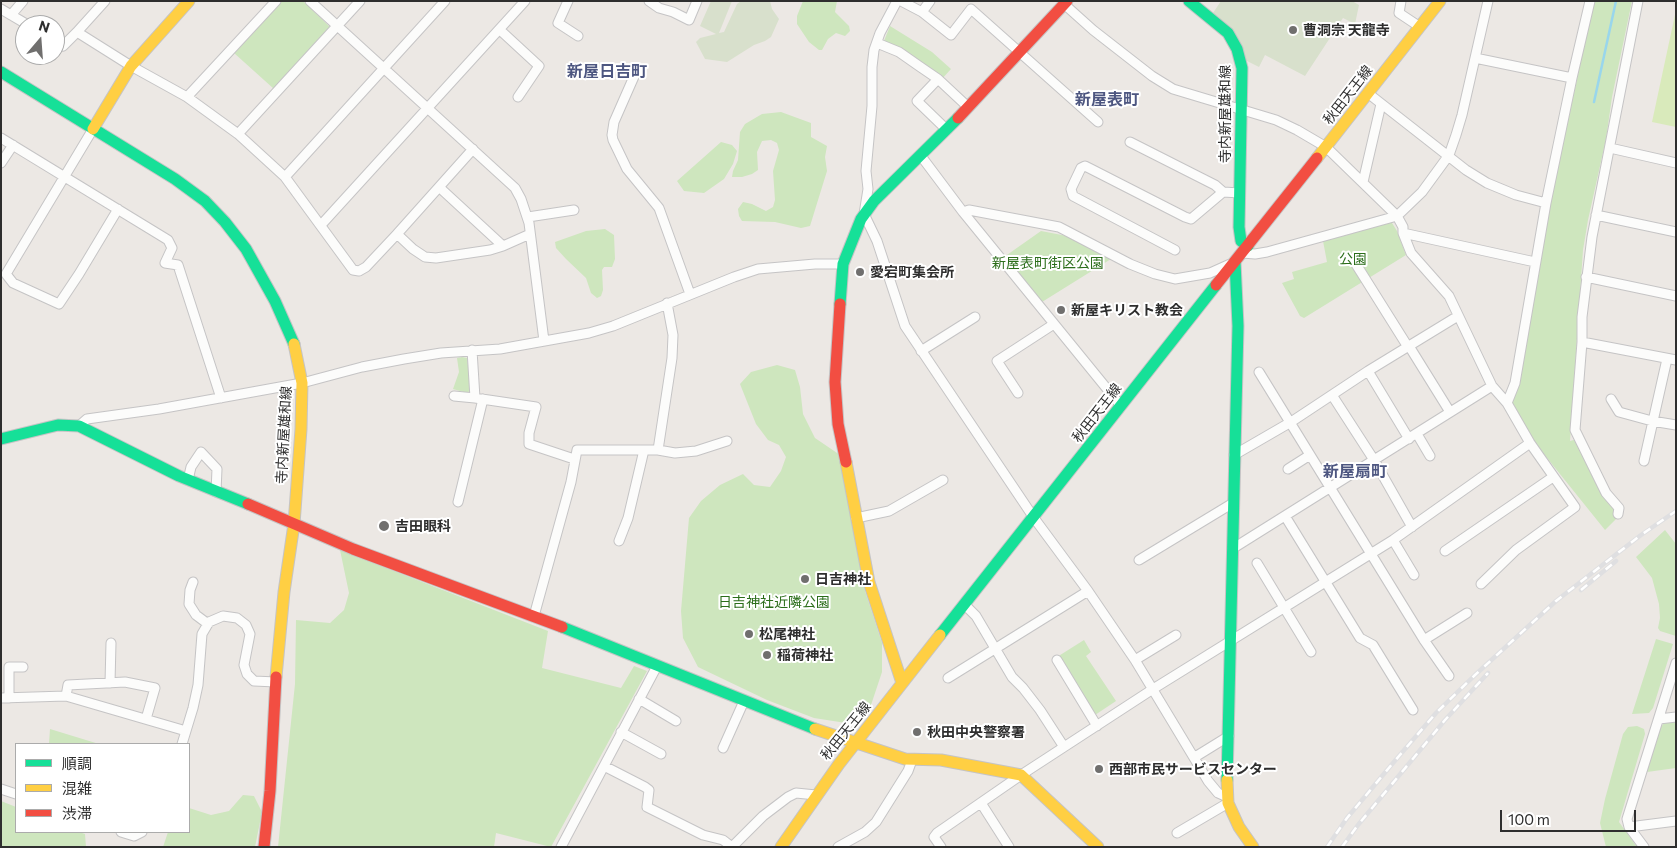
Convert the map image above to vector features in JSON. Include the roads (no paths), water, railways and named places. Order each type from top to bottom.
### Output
[{"type":"street","points":[[10,15],[23,1]]},
{"type":"street","points":[[65,44],[105,1]]},
{"type":"street","points":[[118,209],[80,274],[59,304],[13,283],[6,274],[131,66],[189,1]]},
{"type":"street","points":[[187,97],[276,1]]},
{"type":"street","points":[[310,1],[515,188],[528,217],[544,341]]},
{"type":"street","points":[[238,134],[360,1]]},
{"type":"street","points":[[285,177],[445,1]]},
{"type":"street","points":[[320,225],[525,1]]},
{"type":"street","points":[[568,1],[558,23],[578,36]]},
{"type":"street","points":[[649,1],[659,8],[689,20],[697,1]]},
{"type":"street","points":[[897,1],[877,43],[872,67],[872,106],[866,171],[868,189],[864,214],[877,241],[905,326],[1034,518],[1136,660],[1208,781],[1227,800],[1239,827],[1253,847]]},
{"type":"street","points":[[901,1],[922,12],[951,36],[972,5],[1020,52],[1098,122]]},
{"type":"street","points":[[922,12],[930,1]]},
{"type":"street","name":"寺内新屋雄和線","points":[[1189,1],[1228,34],[1237,48],[1242,68],[1239,227],[1242,254],[1234,455],[1232,640],[1227,800]]},
{"type":"street","points":[[1401,1],[1399,13],[1420,27]]},
{"type":"street","name":"秋田天王線","points":[[781,847],[838,764],[857,743],[964,604],[1369,94],[1440,1]]},
{"type":"street","points":[[963,212],[969,210],[1059,227],[1130,264],[1175,280],[1210,273],[1242,254],[1267,252],[1397,216],[1422,192],[1449,155],[1462,115],[1488,1]]},
{"type":"street","points":[[1507,403],[1514,382],[1546,203],[1590,1]]},
{"type":"street","points":[[1618,514],[1619,508],[1606,493],[1575,430],[1586,277],[1596,215],[1638,1]]},
{"type":"street","points":[[902,683],[870,582],[838,424],[835,382],[843,264],[864,214],[874,201],[947,130],[1065,3],[1093,30],[1152,76],[1173,89],[1276,120],[1326,147],[1397,216],[1403,226],[1411,254],[1449,296],[1492,386],[1507,403],[1530,443],[1575,507],[1516,550],[1481,584]]},
{"type":"street","points":[[1,9],[15,18]]},
{"type":"street","points":[[500,30],[538,66],[518,97]]},
{"type":"street","points":[[77,32],[131,66],[187,97],[238,134],[285,177],[353,270],[359,271],[366,267],[473,149]]},
{"type":"street","points":[[877,43],[899,52],[938,79],[968,107]]},
{"type":"street","points":[[1475,58],[1572,78]]},
{"type":"street","name":"寺内新屋雄和線","points":[[1,72],[175,179],[205,201],[246,248],[275,301],[294,343],[302,383],[301,429],[294,524],[284,592],[276,682],[270,790],[264,847]]},
{"type":"street","points":[[636,72],[614,122],[612,135],[627,169],[659,208],[690,294]]},
{"type":"street","points":[[938,79],[917,101],[947,130]]},
{"type":"street","points":[[1369,94],[1466,170],[1487,183],[1516,196],[1546,203]]},
{"type":"street","points":[[1363,182],[1382,104]]},
{"type":"street","points":[[1,138],[168,240],[172,248],[165,263],[178,265],[221,398]]},
{"type":"street","points":[[1130,142],[1215,185],[1223,192],[1240,193]]},
{"type":"street","points":[[1,163],[13,145]]},
{"type":"street","points":[[1610,148],[1676,163]]},
{"type":"street","points":[[921,156],[963,212],[1122,406]]},
{"type":"street","points":[[1175,250],[1073,196],[1071,189],[1081,168],[1085,166],[1092,169],[1185,218],[1191,219],[1223,192]]},
{"type":"street","points":[[439,187],[503,246]]},
{"type":"street","points":[[528,217],[574,210]]},
{"type":"street","points":[[1596,215],[1676,232]]},
{"type":"street","points":[[1404,233],[1535,262]]},
{"type":"street","points":[[397,234],[425,257],[436,258],[503,246],[530,234]]},
{"type":"street","points":[[1354,261],[1450,412]]},
{"type":"street","points":[[79,426],[87,419],[302,383],[404,359],[472,350],[500,349],[589,333],[613,326],[667,303],[758,269],[815,264],[843,264]]},
{"type":"street","points":[[1586,277],[1676,296]]},
{"type":"street","points":[[658,450],[672,358],[673,335],[667,303]]},
{"type":"street","points":[[1234,455],[1291,422],[1368,371],[1458,316]]},
{"type":"street","points":[[921,351],[974,317]]},
{"type":"street","points":[[1018,393],[997,361],[1054,324]]},
{"type":"street","points":[[1582,342],[1671,359],[1652,421],[1644,461]]},
{"type":"street","points":[[458,502],[479,399],[472,350]]},
{"type":"street","points":[[1368,371],[1413,436],[1430,456]]},
{"type":"street","points":[[1259,372],[1370,554],[1449,676]]},
{"type":"street","points":[[1232,549],[1492,386]]},
{"type":"street","points":[[1332,395],[1374,460],[1412,526]]},
{"type":"street","points":[[454,396],[536,407],[529,433],[529,444],[574,459]]},
{"type":"street","points":[[1611,398],[1619,412],[1652,421],[1676,424]]},
{"type":"street","points":[[1,439],[58,425],[79,426],[188,480],[353,549],[534,616],[810,727],[912,760],[941,760],[1021,775],[1098,847]]},
{"type":"street","points":[[534,616],[568,492],[577,450],[658,450],[675,454],[696,451],[727,441]]},
{"type":"street","points":[[941,847],[934,836],[937,832],[1153,689],[1393,540],[1530,443]]},
{"type":"street","points":[[619,541],[628,518],[644,450]]},
{"type":"street","points":[[188,480],[191,467],[201,452],[217,468],[216,492]]},
{"type":"street","points":[[1288,469],[1310,454]]},
{"type":"street","points":[[1445,551],[1553,477]]},
{"type":"street","points":[[856,518],[889,511],[943,480]]},
{"type":"street","points":[[1139,560],[1233,503]]},
{"type":"street","points":[[1285,516],[1360,638],[1373,645],[1413,710]]},
{"type":"street","points":[[1393,540],[1414,575]]},
{"type":"street","points":[[1257,563],[1311,652]]},
{"type":"street","points":[[193,582],[190,590],[189,604],[196,615],[208,624]]},
{"type":"street","points":[[948,678],[1088,591]]},
{"type":"street","points":[[964,604],[976,616],[1012,678],[1023,688],[1040,710],[1064,747]]},
{"type":"street","points":[[1424,640],[1467,613]]},
{"type":"street","points":[[182,743],[198,685],[202,634],[209,622],[222,616],[237,618],[246,625],[250,634],[244,665],[247,674],[254,682],[276,682]]},
{"type":"street","points":[[1136,660],[1176,635]]},
{"type":"street","points":[[110,682],[111,642]]},
{"type":"street","points":[[1057,660],[1097,726]]},
{"type":"street","points":[[1644,847],[1629,828],[1627,819],[1676,663]]},
{"type":"street","points":[[561,847],[657,666]]},
{"type":"street","points":[[22,667],[9,668],[5,698],[66,696],[186,731]]},
{"type":"street","points":[[66,696],[68,684],[125,682],[154,688],[146,720]]},
{"type":"street","points":[[639,699],[676,721]]},
{"type":"street","points":[[724,748],[744,702]]},
{"type":"street","points":[[1659,719],[1676,716]]},
{"type":"street","points":[[621,732],[661,754]]},
{"type":"street","points":[[1195,757],[1229,736]]},
{"type":"street","points":[[838,847],[854,844],[876,822],[908,770],[912,760]]},
{"type":"street","points":[[604,766],[646,786],[649,790],[647,807],[704,835],[723,840],[732,847],[763,816],[788,797],[796,793],[816,795]]},
{"type":"street","points":[[1,789],[15,794]]},
{"type":"street","points":[[1177,833],[1227,800]]},
{"type":"street","points":[[981,803],[1009,847]]},
{"type":"street","points":[[1629,828],[1676,821]]},
{"type":"street","points":[[124,833],[134,836],[140,833]]},
{"type":"waterway","points":[[1594,102],[1616,1]]},
{"type":"railway","points":[[1327,847],[1347,818],[1436,713],[1475,675],[1556,601],[1641,535],[1676,511]]},
{"type":"railway","points":[[1581,590],[1616,561]]},
{"type":"railway","points":[[1342,847],[1445,720],[1488,673]]},
{"type":"place","name":"曹洞宗 天龍寺","points":[[1293,30]]},
{"type":"place","name":"愛宕町集会所","points":[[860,272]]},
{"type":"place","name":"新屋キリスト教会","points":[[1061,310]]},
{"type":"place","name":"吉田眼科","points":[[384,526]]},
{"type":"place","name":"日吉神社","points":[[805,579]]},
{"type":"place","name":"松尾神社","points":[[749,634]]},
{"type":"place","name":"稲荷神社","points":[[767,655]]},
{"type":"place","name":"秋田中央警察署","points":[[917,732]]},
{"type":"place","name":"西部市民サービスセンター","points":[[1099,769]]},
{"type":"district","name":"新屋日吉町","points":[[607,72]]},
{"type":"district","name":"新屋表町","points":[[1107,100]]},
{"type":"district","name":"新屋扇町","points":[[1355,472]]},
{"type":"park label","name":"公園","points":[[1353,259]]},
{"type":"park label","name":"新屋表町街区公園","points":[[1048,263]]},
{"type":"park label","name":"日吉神社近隣公園","points":[[774,602]]}]
